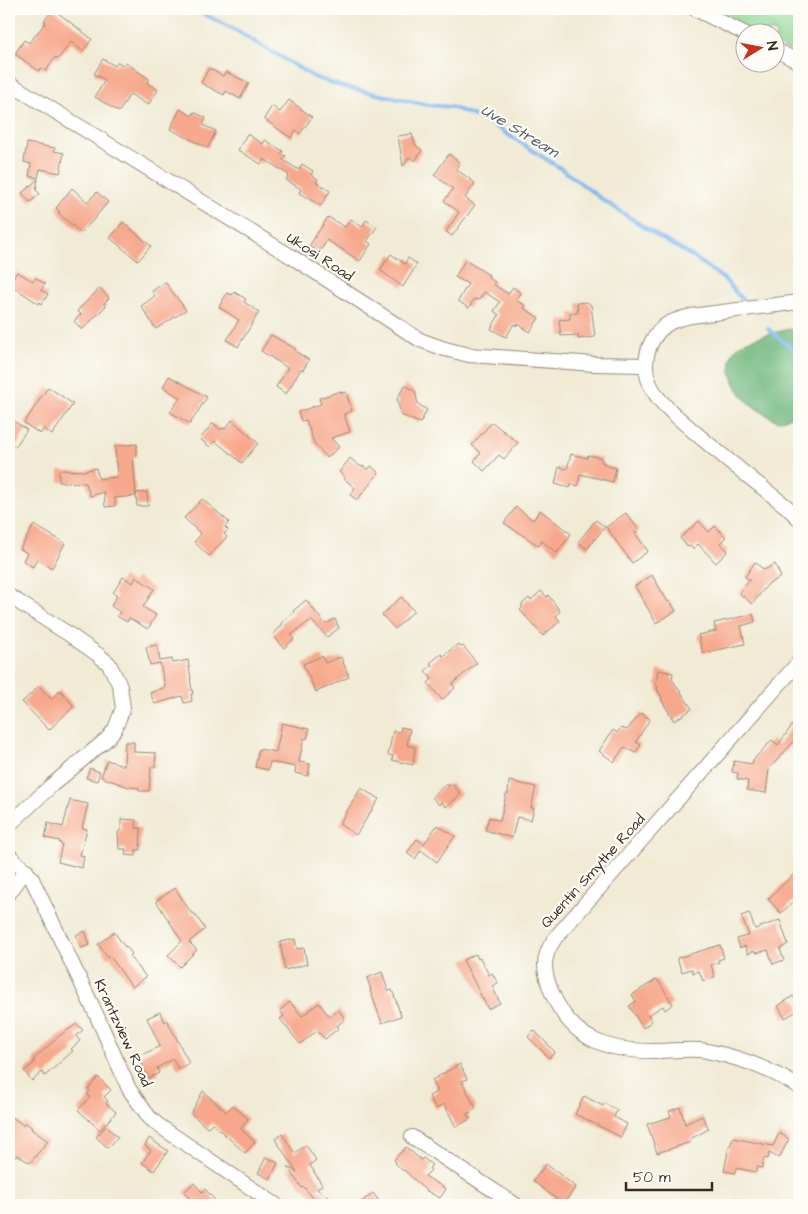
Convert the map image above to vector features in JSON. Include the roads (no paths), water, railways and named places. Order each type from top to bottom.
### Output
[{"type":"street","points":[[695,9],[736,29]]},
{"type":"street","points":[[786,55],[799,62]]},
{"type":"street","name":"Ukosi Road","points":[[9,83],[283,252],[420,340],[469,355],[595,364],[645,364]]},
{"type":"street","points":[[799,302],[678,319],[656,334],[649,347],[645,364],[647,378],[653,390],[665,405],[701,438],[799,519]]},
{"type":"street","points":[[9,596],[67,632],[109,664],[120,686],[123,708],[115,729],[107,739],[52,785],[9,825]]},
{"type":"street","name":"Quentin Smythe Road","points":[[799,662],[556,937],[546,952],[545,966],[547,982],[558,1005],[576,1028],[594,1041],[625,1050],[659,1051],[675,1049],[707,1051],[754,1065],[799,1087]]},
{"type":"street","name":"Krantzview Road","points":[[9,855],[32,877],[129,1088],[145,1112],[158,1125],[276,1205]]},
{"type":"street","points":[[9,894],[26,870]]},
{"type":"street","points":[[412,1137],[516,1205]]},
{"type":"waterway","name":"Uve Stream","points":[[193,9],[234,29],[314,77],[340,86],[428,105],[451,107],[487,121],[563,170],[603,200],[659,237],[692,256],[725,280],[747,305]]},
{"type":"waterway","name":"Uve Stream","points":[[768,329],[799,354]]}]
